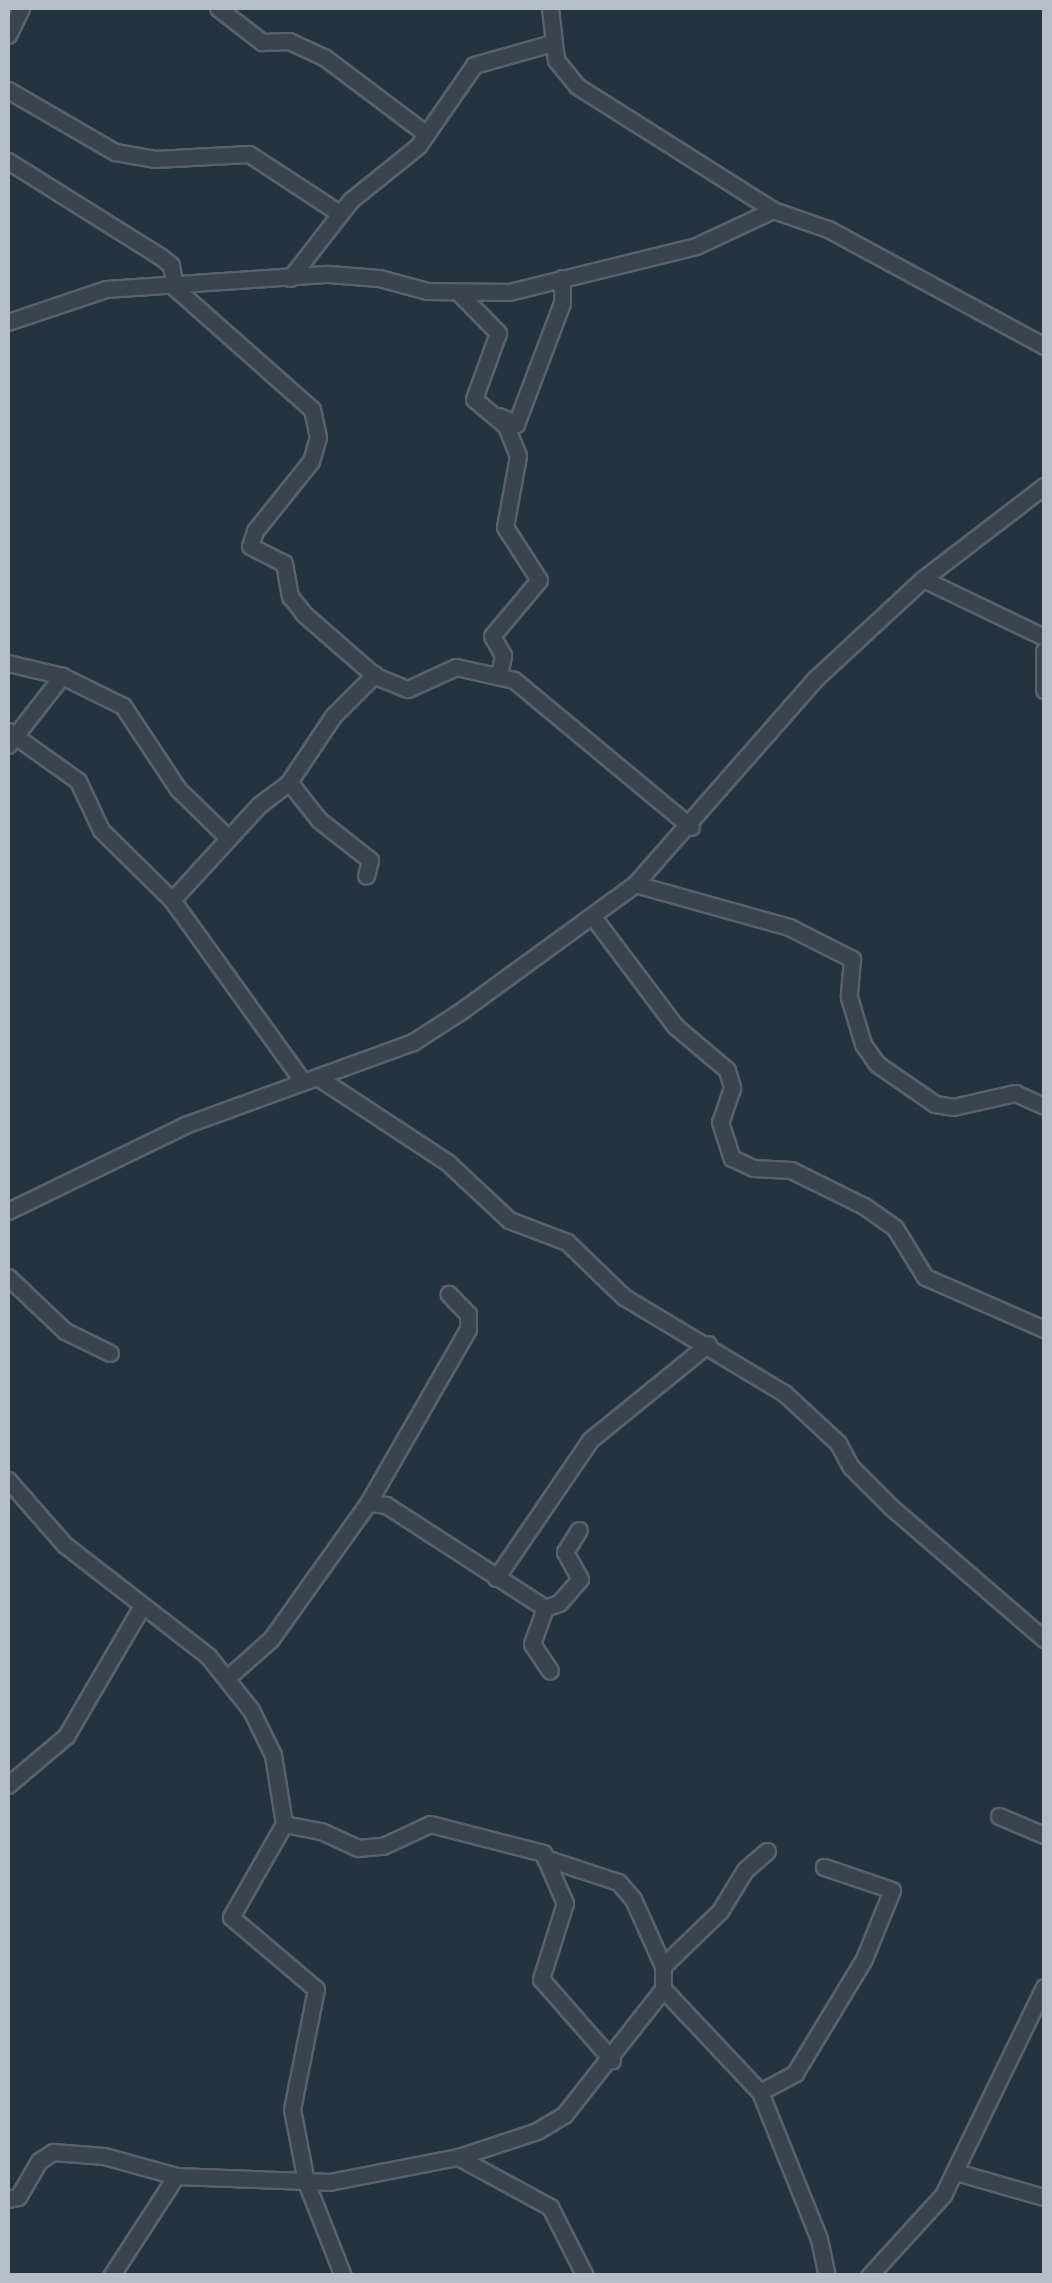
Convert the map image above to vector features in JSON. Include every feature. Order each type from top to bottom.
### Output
[{"type":"street","points":[[8,35],[21,8]]},
{"type":"street","points":[[218,8],[262,42],[289,41],[324,57],[426,134]]},
{"type":"street","points":[[550,8],[552,43],[576,86],[772,210],[828,229],[1044,346]]},
{"type":"street","points":[[290,278],[339,213],[426,134],[480,61],[552,43]]},
{"type":"street","points":[[8,90],[115,152],[154,159],[242,151],[339,213]]},
{"type":"street","points":[[8,161],[162,257],[170,265],[174,288],[312,409],[318,437],[311,461],[255,531],[250,546],[284,563],[290,596],[305,615],[374,674],[411,690],[456,668],[499,675],[524,686],[588,748],[691,827]]},
{"type":"street","points":[[8,322],[106,288],[174,288],[352,274],[458,293],[509,292],[696,246],[772,210]]},
{"type":"street","points":[[458,293],[498,333],[474,400],[516,424],[562,303],[562,278]]},
{"type":"street","points":[[496,415],[518,456],[506,529],[538,580],[492,636],[503,656],[499,675]]},
{"type":"street","points":[[8,1210],[185,1125],[412,1042],[593,917],[636,884],[691,827],[764,734],[923,579],[1044,486]]},
{"type":"street","points":[[923,579],[1044,637]]},
{"type":"street","points":[[1044,652],[1044,690]]},
{"type":"street","points":[[8,663],[62,676],[124,706],[178,788],[229,840]]},
{"type":"street","points":[[172,900],[289,782],[334,716],[374,674]]},
{"type":"street","points":[[62,676],[11,738],[78,780],[112,844],[172,900],[310,1079],[446,1162],[509,1220],[567,1242],[624,1298],[784,1392],[838,1443],[851,1467],[890,1506],[1044,1639]]},
{"type":"street","points":[[289,782],[320,820],[370,860],[366,876]]},
{"type":"street","points":[[636,884],[789,928],[852,959],[849,997],[863,1044],[877,1064],[935,1104],[953,1107],[1015,1093],[1044,1106]]},
{"type":"street","points":[[593,917],[674,1026],[728,1070],[732,1088],[720,1122],[732,1158],[752,1168],[791,1170],[864,1206],[902,1236],[925,1276],[1044,1329]]},
{"type":"street","points":[[8,1277],[38,1311],[110,1353]]},
{"type":"street","points":[[228,1678],[272,1639],[368,1503],[468,1329],[468,1314],[449,1294]]},
{"type":"street","points":[[496,1578],[590,1440],[708,1344]]},
{"type":"street","points":[[8,1480],[65,1545],[228,1678],[273,1755],[284,1824],[231,1917],[316,1988],[292,2090],[306,2182],[343,2276]]},
{"type":"street","points":[[368,1503],[386,1505],[545,1608]]},
{"type":"street","points":[[550,1671],[532,1644],[545,1608],[580,1579],[565,1552],[579,1530]]},
{"type":"street","points":[[8,1784],[66,1736],[142,1606]]},
{"type":"street","points":[[999,1816],[1044,1835]]},
{"type":"street","points":[[284,1824],[321,1831],[358,1848],[383,1846],[418,1826],[448,1826],[539,1850],[566,1903],[541,1978],[612,2060]]},
{"type":"street","points":[[662,1966],[720,1910],[745,1870],[767,1850]]},
{"type":"street","points":[[545,1858],[618,1882],[633,1898],[662,1966],[664,1989],[760,2092],[819,2239],[827,2276]]},
{"type":"street","points":[[760,2092],[795,2073],[864,1959],[892,1890],[824,1867]]},
{"type":"street","points":[[869,2276],[918,2226],[956,2172],[1044,1987]]},
{"type":"street","points":[[8,2198],[18,2196],[40,2160],[53,2152],[104,2156],[176,2176],[306,2182],[458,2157],[537,2132],[564,2115],[612,2060],[664,1989]]},
{"type":"street","points":[[458,2157],[550,2207],[585,2276]]},
{"type":"street","points":[[956,2172],[1044,2196]]},
{"type":"street","points":[[111,2276],[176,2176]]}]
